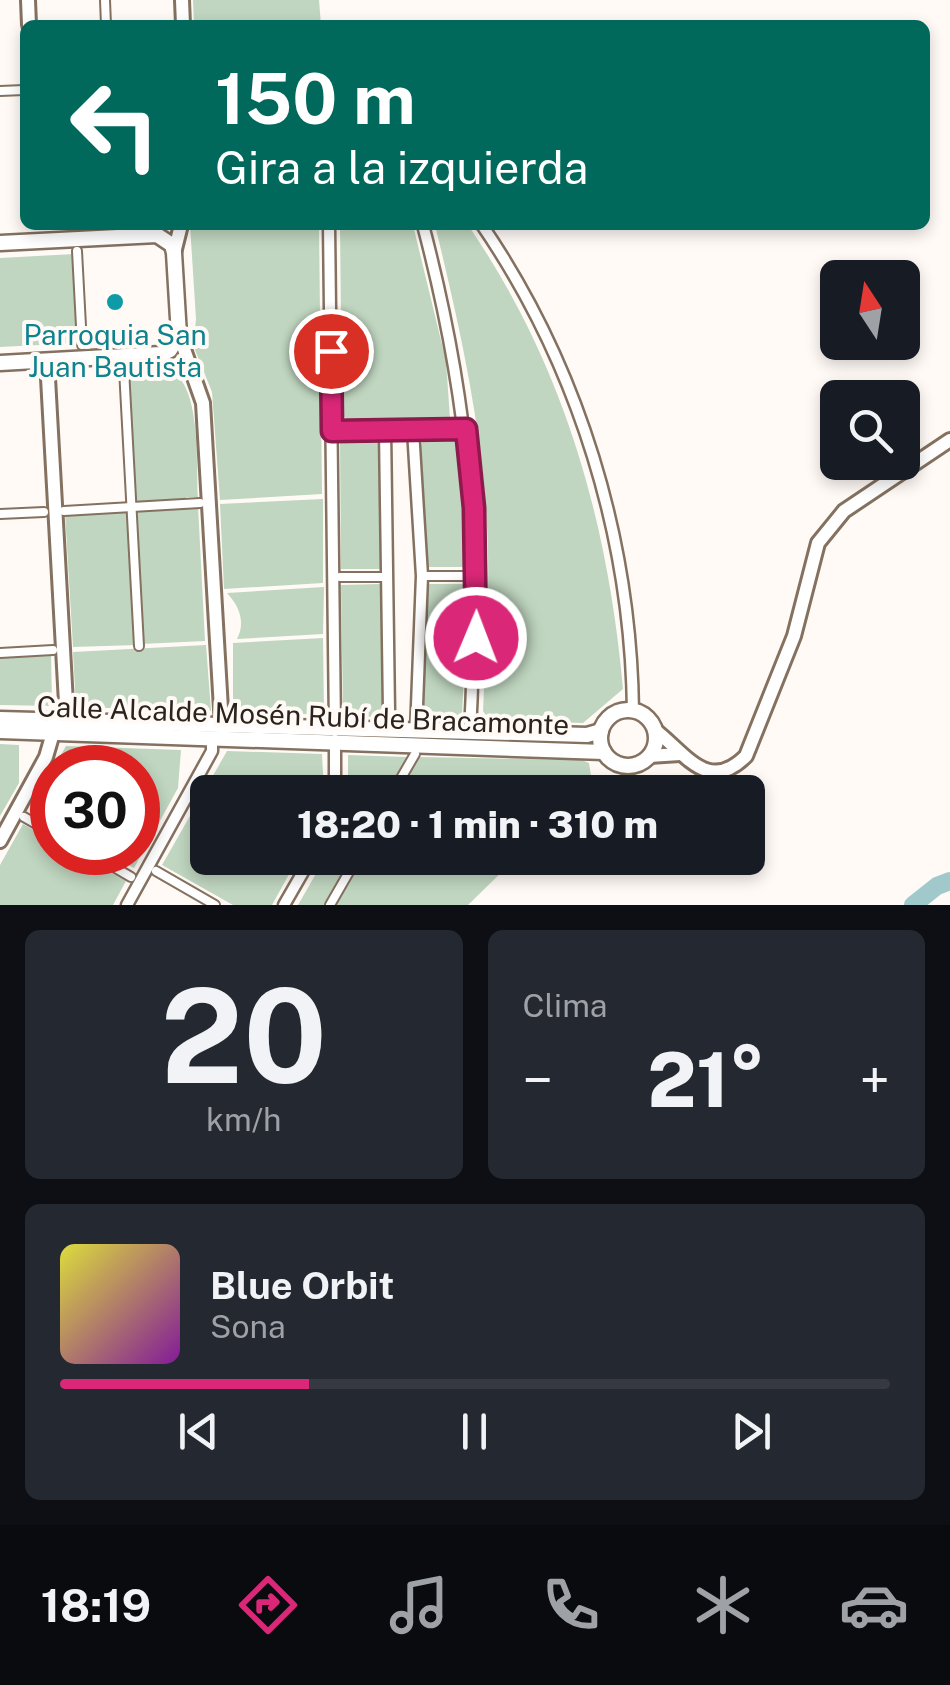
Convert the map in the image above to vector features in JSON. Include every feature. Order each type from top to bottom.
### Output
[{"type":"main road","points":[[0,242],[40,233],[158,235],[172,245],[174,253],[179,335],[161,354],[0,363]]},
{"type":"main road","points":[[633,711],[646,717],[655,730],[649,756],[624,765],[604,752],[602,730],[614,714],[633,711]]},
{"type":"main road","name":"Calle Alcalde Mosén Rubí de Bracamonte","points":[[0,719],[217,731]]},
{"type":"main road","name":"Calle Alcalde Mosén Rubí de Bracamonte","points":[[335,734],[384,730],[587,735],[602,730]]},
{"type":"main road","name":"Calle Alcalde Mosén Rubí de Bracamonte","points":[[0,731],[335,734],[604,752]]},
{"type":"street","points":[[158,235],[165,230]]},
{"type":"street","points":[[174,253],[179,230]]},
{"type":"street","points":[[329,230],[336,775]]},
{"type":"street","points":[[423,230],[446,313],[466,429],[477,576],[470,732]]},
{"type":"street","points":[[485,230],[552,350],[596,464],[626,611],[633,711]]},
{"type":"street","points":[[76,251],[82,344]]},
{"type":"street","points":[[127,905],[212,751],[217,731],[203,403],[179,335]]},
{"type":"street","points":[[161,354],[190,370]]},
{"type":"street","points":[[47,360],[66,721]]},
{"type":"street","points":[[124,370],[139,646]]},
{"type":"street","points":[[332,431],[466,429]]},
{"type":"street","points":[[384,730],[389,711],[385,430]]},
{"type":"street","points":[[414,430],[422,576],[416,731]]},
{"type":"street","points":[[655,730],[695,765],[718,772],[734,768],[746,756],[794,636],[818,543],[844,511],[950,440]]},
{"type":"street","points":[[64,511],[200,503]]},
{"type":"street","points":[[0,514],[44,512]]},
{"type":"street","points":[[426,576],[470,576]]},
{"type":"street","points":[[340,577],[382,577]]},
{"type":"street","points":[[0,653],[53,650]]},
{"type":"street","points":[[0,841],[46,757],[53,733]]},
{"type":"street","points":[[649,756],[662,752],[680,754]]},
{"type":"street","points":[[403,775],[415,754]]},
{"type":"street","points":[[24,816],[30,819]]},
{"type":"street","points":[[160,873],[215,905]]},
{"type":"street","points":[[284,905],[301,875]]},
{"type":"street","points":[[330,905],[347,875]]},
{"type":"green space","points":[[193,0],[319,0],[321,20],[194,20]]},
{"type":"green space","points":[[190,230],[319,230],[322,494],[220,500],[212,392],[193,345],[196,319]]},
{"type":"green space","points":[[340,230],[414,230],[446,361],[450,419],[348,420],[342,415]]},
{"type":"green space","points":[[436,230],[471,230],[531,333],[576,447],[606,565],[623,689],[583,723],[489,720],[483,711],[488,603],[495,603],[495,590],[488,590],[480,451]]},
{"type":"green space","points":[[74,254],[79,343],[0,347],[0,258]]},
{"type":"green space","points":[[168,370],[179,377],[192,407],[198,497],[186,497],[186,503],[134,505],[127,372]]},
{"type":"green space","points":[[372,437],[380,443],[381,569],[341,569],[340,443]]},
{"type":"green space","points":[[424,438],[460,441],[468,567],[428,567],[419,449]]},
{"type":"green space","points":[[323,499],[323,583],[224,589],[220,504]]},
{"type":"green space","points":[[198,506],[205,641],[141,644],[135,509]]},
{"type":"green space","points":[[130,510],[137,645],[73,647],[65,513]]},
{"type":"green space","points":[[381,584],[384,710],[378,717],[347,716],[343,710],[341,585]]},
{"type":"green space","points":[[428,584],[468,584],[462,715],[458,718],[425,717],[422,711]]},
{"type":"green space","points":[[324,587],[323,634],[237,639],[240,615],[227,593]]},
{"type":"green space","points":[[323,638],[324,715],[233,711],[233,643]]},
{"type":"green space","points":[[206,645],[211,711],[76,707],[73,652]]},
{"type":"green space","points":[[51,653],[52,706],[0,705],[0,655]]},
{"type":"green space","points":[[0,744],[19,745],[19,783],[0,816]]},
{"type":"green space","points":[[160,749],[181,750],[178,788],[160,821]]},
{"type":"green space","points":[[227,751],[322,754],[323,775],[213,775]]},
{"type":"green space","points":[[348,755],[407,757],[397,775],[348,775]]},
{"type":"green space","points":[[418,757],[582,760],[589,763],[591,775],[408,775]]},
{"type":"green space","points":[[190,816],[190,875],[289,875],[272,905],[233,905],[162,865]]},
{"type":"green space","points":[[23,824],[30,828],[30,875],[115,875],[126,881],[113,905],[0,905],[0,865]]},
{"type":"green space","points":[[315,875],[341,875],[324,905],[298,905]]},
{"type":"green space","points":[[353,875],[499,875],[468,905],[336,905]]},
{"type":"waterway","points":[[913,905],[950,881]]},
{"type":"place","name":"Parroquia San Juan Bautista","points":[[115,302]]},
{"type":"route","points":[[331,351],[332,431],[466,429],[474,508],[476,638]]}]
